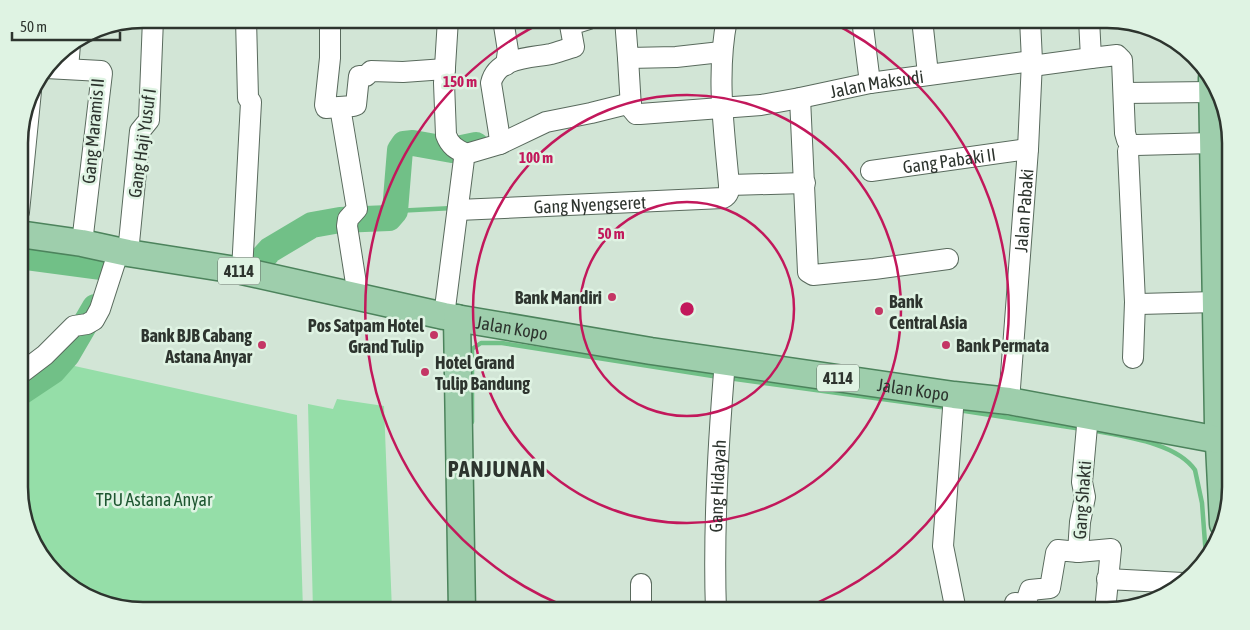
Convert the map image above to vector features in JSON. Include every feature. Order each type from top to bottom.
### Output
[{"type":"main road","points":[[1212,94],[1222,496]]},
{"type":"main road","name":"4114","points":[[28,235],[82,243],[126,246],[451,317]]},
{"type":"main road","points":[[451,317],[462,602]]},
{"type":"main road","name":"Jalan Kopo","points":[[451,317],[651,351],[954,395],[1009,401],[1220,440]]},
{"type":"street","name":"Gang Haji Yusuf I","points":[[28,368],[81,325],[94,320],[126,246],[140,131],[149,120],[154,28]]},
{"type":"street","points":[[242,271],[251,102],[248,98],[246,28]]},
{"type":"street","points":[[330,28],[330,58],[325,105],[328,108],[356,105],[359,76],[366,76],[371,72],[445,69]]},
{"type":"street","points":[[447,28],[445,69],[446,135],[449,142],[460,151],[463,164],[451,317]]},
{"type":"street","points":[[504,28],[508,51],[506,65]]},
{"type":"street","points":[[500,144],[500,133],[491,83],[494,75],[515,60],[553,54],[574,47],[571,28]]},
{"type":"street","points":[[460,151],[500,144],[546,122],[631,103],[626,28]]},
{"type":"street","points":[[725,28],[721,52],[726,192]]},
{"type":"street","points":[[863,28],[870,83]]},
{"type":"street","points":[[923,28],[928,74]]},
{"type":"street","name":"Jalan Pabaki","points":[[1009,401],[1028,149],[1032,63],[1030,28]]},
{"type":"street","points":[[1089,28],[1091,58]]},
{"type":"street","points":[[628,58],[676,57],[721,52]]},
{"type":"street","points":[[68,69],[69,54]]},
{"type":"street","name":"Jalan Maksudi","points":[[631,103],[631,108],[636,114],[722,109],[800,98],[870,83],[928,74],[1117,55],[1122,60],[1124,93]]},
{"type":"street","name":"Gang Maramis II","points":[[54,68],[101,71],[102,73],[82,243]]},
{"type":"street","points":[[1132,146],[1127,140],[1125,133],[1124,93],[1207,85]]},
{"type":"street","points":[[800,98],[805,183],[806,266],[808,272],[813,275],[948,259]]},
{"type":"street","points":[[340,108],[357,209],[348,222],[358,296]]},
{"type":"street","points":[[1133,358],[1135,302],[1128,151],[1132,146],[1212,143]]},
{"type":"street","name":"Gang Pabaki II","points":[[871,171],[1028,149]]},
{"type":"street","name":"Gang Nyengseret","points":[[458,210],[726,192],[805,183]]},
{"type":"street","points":[[1135,302],[1139,304],[1216,302]]},
{"type":"street","name":"Gang Hidayah","points":[[716,602],[714,563],[718,449],[725,361]]},
{"type":"street","points":[[954,395],[943,546],[954,602]]},
{"type":"street","name":"Gang Shakti","points":[[1088,416],[1082,482],[1085,497],[1080,522],[1078,552],[1110,548],[1108,579]]},
{"type":"street","points":[[1026,602],[1030,590],[1050,588],[1058,550],[1078,552]]},
{"type":"street","points":[[1106,602],[1108,579],[1172,582]]},
{"type":"street","points":[[641,602],[642,584]]},
{"type":"green space","name":"TPU Astana Anyar","points":[[70,365],[297,415],[303,602],[127,602],[92,591],[67,574],[56,563],[39,538],[28,503],[28,395]]},
{"type":"green space","points":[[337,399],[384,406],[392,602],[313,602],[308,404],[333,409]]},
{"type":"waterway","points":[[260,263],[270,250],[312,225],[340,220],[389,218],[395,211],[400,150],[404,144],[413,143],[452,150],[476,145]]},
{"type":"waterway","points":[[395,211],[453,208]]},
{"type":"waterway","points":[[28,257],[109,268]]},
{"type":"waterway","points":[[28,388],[53,371],[67,355],[95,307]]},
{"type":"waterway","points":[[472,422],[472,349],[481,343],[502,343],[719,377]]},
{"type":"waterway","points":[[728,378],[948,408]]},
{"type":"waterway","points":[[958,410],[1082,429]]},
{"type":"waterway","points":[[1091,430],[1147,442],[1162,447],[1186,460],[1195,470],[1202,503],[1205,547]]},
{"type":"place","name":"Bank Mandiri","points":[[612,297]]},
{"type":"place","name":"Bank Central Asia","points":[[879,311]]},
{"type":"place","name":"Pos Satpam Hotel Grand Tulip","points":[[434,335]]},
{"type":"place","name":"Bank BJB Cabang Astana Anyar","points":[[262,345]]},
{"type":"place","name":"Bank Permata","points":[[946,345]]},
{"type":"place","name":"Hotel Grand Tulip Bandung","points":[[425,372]]},
{"type":"district","name":"PANJUNAN","points":[[497,469]]}]
